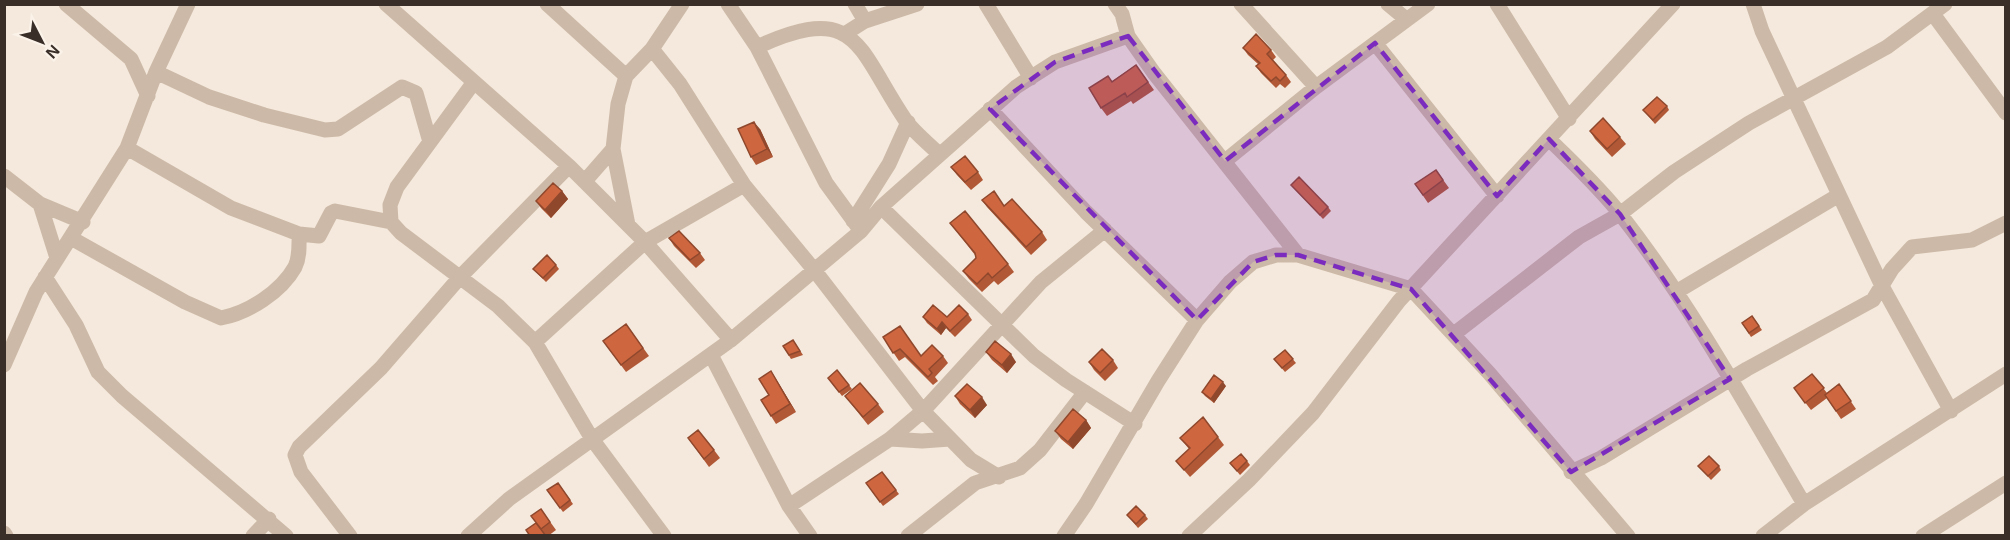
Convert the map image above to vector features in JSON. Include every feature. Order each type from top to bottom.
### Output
[{"type":"street","points":[[66,4],[131,59],[158,67],[209,97],[264,115],[325,130],[338,129],[402,87],[410,88],[416,93],[430,142]]},
{"type":"street","points":[[4,365],[36,292],[127,148],[158,67],[188,4]]},
{"type":"street","points":[[386,4],[585,181],[645,242],[731,340]]},
{"type":"street","points":[[547,4],[626,76]]},
{"type":"street","points":[[628,225],[613,149],[618,104],[626,76],[652,49],[682,4]]},
{"type":"street","points":[[728,4],[757,47],[796,121],[811,158],[857,226]]},
{"type":"street","points":[[855,4],[865,21]]},
{"type":"street","points":[[846,33],[865,21],[917,4]]},
{"type":"street","points":[[986,4],[1031,78]]},
{"type":"street","points":[[1135,4],[1118,9],[1128,36],[1154,73],[1298,255]]},
{"type":"street","points":[[1241,4],[1316,87]]},
{"type":"street","points":[[1388,4],[1406,19]]},
{"type":"street","points":[[1225,161],[1316,87],[1428,4]]},
{"type":"street","points":[[1497,4],[1569,119]]},
{"type":"street","points":[[1189,536],[1249,480],[1313,413],[1411,289],[1673,4]]},
{"type":"street","points":[[1753,4],[1762,31],[1882,286],[1951,411]]},
{"type":"street","points":[[1454,334],[1579,237],[1620,214],[1674,172],[1794,98],[1887,47],[1939,9],[2006,113]]},
{"type":"street","points":[[757,47],[789,32],[800,30],[821,27],[846,33],[867,55],[908,122],[939,154]]},
{"type":"street","points":[[474,533],[509,499],[711,356],[815,271],[857,226],[990,109],[1055,62],[1128,36]]},
{"type":"street","points":[[1375,43],[1497,196]]},
{"type":"street","points":[[652,49],[680,84],[744,185],[815,271],[923,411],[971,460],[999,477]]},
{"type":"street","points":[[131,59],[148,96]]},
{"type":"street","points":[[391,222],[390,206],[397,187],[474,82]]},
{"type":"street","points":[[990,109],[1105,230],[1197,320]]},
{"type":"street","points":[[857,226],[890,164],[908,122]]},
{"type":"street","points":[[1549,139],[1620,214],[1676,292],[1804,504]]},
{"type":"street","points":[[127,148],[208,197],[300,234],[320,236],[331,213],[335,211],[391,222],[401,233],[498,306],[535,342],[591,439],[664,536]]},
{"type":"street","points":[[585,181],[613,149]]},
{"type":"street","points":[[350,536],[302,472],[295,455],[299,447],[381,368],[461,276],[569,166]]},
{"type":"street","points":[[4,176],[40,204],[82,222]]},
{"type":"street","points":[[535,342],[645,242],[744,185]]},
{"type":"street","points":[[1676,292],[1839,195]]},
{"type":"street","points":[[40,204],[57,258]]},
{"type":"street","points":[[881,207],[1034,356],[1135,424]]},
{"type":"street","points":[[1571,472],[1600,458],[1730,378],[1873,300],[1902,255],[1912,247],[1972,240],[2006,223]]},
{"type":"street","points":[[789,506],[890,439],[923,411],[1041,282],[1105,230]]},
{"type":"street","points":[[72,238],[184,302],[221,318],[255,305],[281,284],[294,268],[298,258],[300,234]]},
{"type":"street","points":[[1064,536],[1086,504],[1135,424],[1158,381],[1197,320],[1230,282],[1253,262],[1276,255],[1298,255],[1411,289],[1454,334],[1628,536]]},
{"type":"street","points":[[45,277],[76,325],[98,372],[122,396],[286,536]]},
{"type":"street","points":[[711,356],[789,506],[810,536]]},
{"type":"street","points":[[1763,536],[1804,504],[2006,374]]},
{"type":"street","points":[[908,536],[975,483],[999,477],[1020,468],[1040,450],[1085,392]]},
{"type":"street","points":[[890,439],[922,441],[950,439]]},
{"type":"street","points":[[971,460],[975,483]]},
{"type":"street","points":[[1923,536],[2006,483]]},
{"type":"street","points":[[253,536],[268,519]]},
{"type":"highlighted area","points":[[1128,36],[1225,161],[1375,43],[1497,196],[1549,139],[1620,214],[1730,379],[1571,472],[1411,289],[1298,255],[1276,255],[1253,262],[1197,320],[990,109],[1055,62]]},
{"type":"building","points":[[1256,34],[1271,50],[1267,54],[1286,75],[1280,81],[1276,77],[1271,81],[1256,66],[1260,63],[1243,48]]},
{"type":"building","points":[[1136,65],[1148,82],[1127,97],[1125,93],[1101,108],[1089,88],[1108,76],[1112,82]]},
{"type":"building","points":[[1657,97],[1667,106],[1653,120],[1643,110]]},
{"type":"building","points":[[1603,118],[1620,137],[1607,149],[1590,131]]},
{"type":"building","points":[[754,122],[767,149],[751,157],[738,129]]},
{"type":"building","points":[[965,156],[978,172],[965,182],[951,167]]},
{"type":"building","points":[[1436,170],[1443,180],[1423,195],[1415,184]]},
{"type":"building","points":[[1299,177],[1328,207],[1320,215],[1291,185]]},
{"type":"building","points":[[553,183],[562,191],[545,210],[536,201]]},
{"type":"building","points":[[994,191],[1004,206],[1012,199],[1042,232],[1026,247],[982,200]]},
{"type":"building","points":[[965,211],[1008,264],[992,278],[988,273],[977,284],[963,271],[976,258],[975,253],[950,223]]},
{"type":"building","points":[[679,231],[700,253],[690,260],[669,238]]},
{"type":"building","points":[[547,255],[556,265],[543,278],[533,269]]},
{"type":"building","points":[[933,305],[947,317],[959,305],[968,314],[950,331],[942,322],[937,329],[923,317]]},
{"type":"building","points":[[1752,316],[1759,326],[1749,333],[1742,323]]},
{"type":"building","points":[[626,324],[643,348],[621,365],[603,341]]},
{"type":"building","points":[[900,326],[921,356],[932,345],[943,356],[929,369],[932,373],[928,377],[900,349],[893,353],[883,337]]},
{"type":"building","points":[[793,340],[800,351],[789,355],[783,346]]},
{"type":"building","points":[[995,341],[1011,354],[1002,365],[986,352]]},
{"type":"building","points":[[1102,349],[1113,360],[1100,373],[1089,362]]},
{"type":"building","points":[[1285,350],[1293,359],[1282,368],[1274,359]]},
{"type":"building","points":[[837,370],[849,385],[839,392],[828,378]]},
{"type":"building","points":[[771,371],[790,404],[771,416],[761,400],[769,395],[759,379]]},
{"type":"building","points":[[1812,374],[1824,388],[1805,403],[1794,388]]},
{"type":"building","points":[[1214,375],[1223,382],[1211,399],[1202,392]]},
{"type":"building","points":[[860,383],[878,404],[863,417],[845,396]]},
{"type":"building","points":[[967,384],[982,397],[970,410],[955,396]]},
{"type":"building","points":[[1839,384],[1851,401],[1836,411],[1825,395]]},
{"type":"building","points":[[1073,409],[1086,420],[1068,442],[1055,431]]},
{"type":"building","points":[[1203,417],[1218,437],[1184,470],[1176,461],[1190,448],[1180,438]]},
{"type":"building","points":[[698,430],[714,450],[704,459],[688,438]]},
{"type":"building","points":[[1241,454],[1247,461],[1237,471],[1230,463]]},
{"type":"building","points":[[1709,456],[1719,466],[1708,476],[1698,466]]},
{"type":"building","points":[[882,472],[896,490],[880,502],[866,483]]},
{"type":"building","points":[[558,483],[570,500],[560,508],[547,490]]},
{"type":"building","points":[[1136,506],[1145,515],[1136,524],[1127,515]]},
{"type":"building","points":[[541,509],[550,522],[541,529],[531,516]]},
{"type":"building","points":[[536,523],[546,536],[530,536],[526,530]]}]
